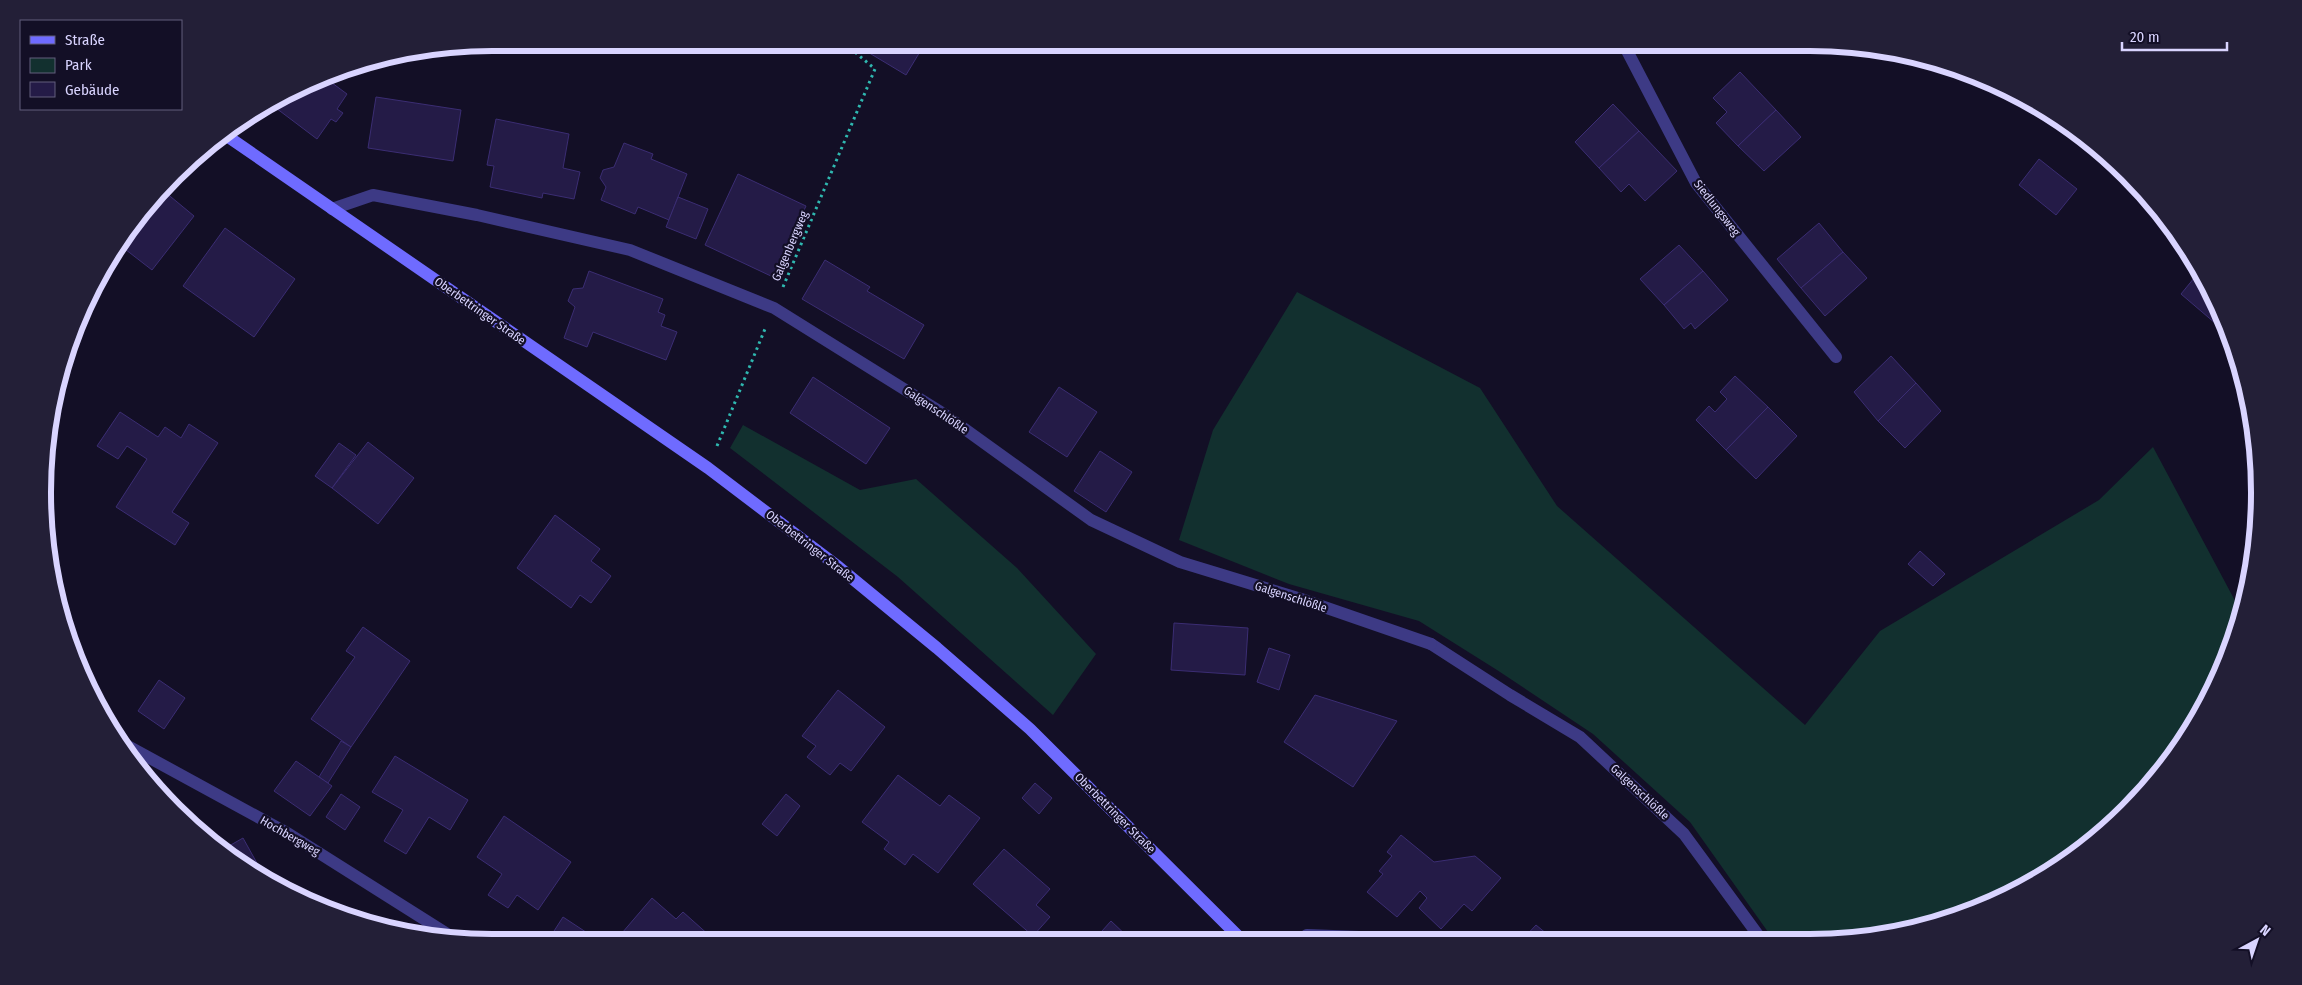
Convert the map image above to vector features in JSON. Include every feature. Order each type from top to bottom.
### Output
[{"type":"street","name":"Siedlungsweg","points":[[1628,51],[1696,182],[1836,357]]},
{"type":"street","name":"Oberbettringer Straße","points":[[230,138],[708,468],[850,577],[938,648],[1030,729],[1236,934]]},
{"type":"street","points":[[332,209],[373,195],[477,215],[630,250],[774,308]]},
{"type":"street","name":"Galgenschlößle","points":[[774,308],[944,414],[1091,520],[1180,562],[1301,599],[1431,644],[1580,737],[1684,834],[1757,934]]},
{"type":"street","name":"Hochbergweg","points":[[134,749],[290,834],[442,931]]},
{"type":"path","name":"Galgenbergweg","points":[[708,468],[875,69],[854,51]]},
{"type":"green space","points":[[1297,292],[1480,388],[1557,506],[1805,725],[1880,631],[2099,500],[2153,447],[2237,604],[2217,661],[2205,688],[2176,738],[2160,761],[2122,805],[2078,843],[2030,875],[2005,888],[1978,900],[1924,919],[1867,930],[1838,933],[1769,934],[1690,822],[1593,734],[1419,621],[1289,584],[1179,540],[1213,430]]},
{"type":"green space","points":[[743,425],[860,490],[916,479],[1017,568],[1096,654],[1053,715],[898,577],[730,448]]},
{"type":"building","points":[[866,51],[920,51],[906,75]]},
{"type":"building","points":[[1740,72],[1776,110],[1738,146],[1716,123],[1727,112],[1713,98]]},
{"type":"building","points":[[331,82],[347,94],[337,109],[343,113],[336,122],[331,119],[317,139],[276,108]]},
{"type":"building","points":[[376,97],[461,110],[453,161],[368,148]]},
{"type":"building","points":[[1613,104],[1639,131],[1599,168],[1575,142]]},
{"type":"building","points":[[1776,110],[1801,137],[1764,171],[1738,146]]},
{"type":"building","points":[[496,119],[569,134],[563,168],[580,172],[574,199],[543,193],[542,198],[490,187],[494,166],[487,165]]},
{"type":"building","points":[[1639,131],[1677,171],[1645,201],[1629,184],[1621,192],[1599,168]]},
{"type":"building","points":[[624,143],[653,154],[651,159],[687,174],[669,220],[638,207],[635,214],[601,200],[606,187],[600,178],[603,170],[614,167]]},
{"type":"building","points":[[2039,159],[2077,189],[2056,215],[2019,185]]},
{"type":"building","points":[[738,174],[806,206],[773,277],[705,245]]},
{"type":"building","points":[[168,194],[194,216],[152,270],[125,249],[142,224]]},
{"type":"building","points":[[678,197],[708,209],[696,239],[666,227]]},
{"type":"building","points":[[1819,223],[1843,252],[1801,288],[1777,259]]},
{"type":"building","points":[[225,228],[295,279],[254,337],[183,286]]},
{"type":"building","points":[[1679,245],[1703,271],[1664,305],[1640,279]]},
{"type":"building","points":[[1843,252],[1867,278],[1825,316],[1801,288]]},
{"type":"building","points":[[825,260],[870,287],[867,291],[924,325],[904,359],[802,299]]},
{"type":"building","points":[[589,271],[663,299],[658,312],[665,315],[661,326],[677,332],[666,360],[593,332],[587,347],[564,338],[575,307],[568,301],[573,289],[583,288]]},
{"type":"building","points":[[1703,271],[1728,300],[1695,329],[1691,323],[1684,329],[1664,305]]},
{"type":"building","points":[[2195,277],[2217,325],[2181,294]]},
{"type":"building","points":[[1891,356],[1916,383],[1878,421],[1854,392]]},
{"type":"building","points":[[1735,376],[1768,407],[1726,450],[1696,420],[1709,406],[1715,412],[1727,399],[1720,392]]},
{"type":"building","points":[[813,377],[890,428],[866,464],[790,413]]},
{"type":"building","points":[[1916,383],[1941,411],[1905,448],[1878,421]]},
{"type":"building","points":[[1059,387],[1097,412],[1067,457],[1029,432]]},
{"type":"building","points":[[1768,407],[1797,436],[1756,479],[1726,450]]},
{"type":"building","points":[[120,412],[158,437],[165,427],[181,438],[189,424],[218,443],[172,512],[189,523],[175,545],[116,507],[147,459],[127,446],[118,459],[97,446]]},
{"type":"building","points":[[368,442],[414,478],[378,524],[332,488]]},
{"type":"building","points":[[339,443],[356,455],[332,488],[315,476]]},
{"type":"building","points":[[1100,451],[1132,472],[1106,512],[1074,491]]},
{"type":"building","points":[[555,515],[600,549],[591,561],[611,576],[591,603],[580,595],[571,608],[517,568]]},
{"type":"building","points":[[1920,551],[1945,574],[1933,586],[1908,564]]},
{"type":"building","points":[[1174,623],[1248,628],[1245,675],[1171,670]]},
{"type":"building","points":[[363,627],[410,661],[351,747],[311,719],[355,657],[346,651]]},
{"type":"building","points":[[1269,648],[1290,655],[1279,690],[1257,682]]},
{"type":"building","points":[[159,680],[185,698],[164,729],[138,711]]},
{"type":"building","points":[[838,690],[885,727],[851,771],[840,763],[830,775],[807,757],[816,746],[802,736]]},
{"type":"building","points":[[1315,695],[1397,721],[1353,787],[1284,742]]},
{"type":"building","points":[[341,741],[351,747],[328,783],[319,777]]},
{"type":"building","points":[[395,756],[468,800],[450,830],[429,817],[406,854],[384,841],[403,810],[372,792]]},
{"type":"building","points":[[296,761],[332,786],[310,816],[274,791]]},
{"type":"building","points":[[898,775],[940,806],[949,795],[980,818],[938,873],[913,854],[905,865],[884,849],[889,842],[862,822]]},
{"type":"building","points":[[1035,783],[1052,798],[1039,814],[1022,798]]},
{"type":"building","points":[[341,794],[360,807],[345,830],[326,817]]},
{"type":"building","points":[[786,794],[800,806],[777,836],[762,824]]},
{"type":"building","points":[[504,816],[571,862],[538,910],[517,895],[508,908],[488,895],[502,874],[477,857]]},
{"type":"building","points":[[1401,835],[1434,862],[1475,856],[1501,878],[1472,911],[1464,904],[1441,929],[1419,908],[1427,898],[1420,891],[1397,917],[1367,892],[1383,874],[1379,871],[1392,856],[1387,852]]},
{"type":"building","points":[[243,838],[258,865],[257,866],[229,846]]},
{"type":"building","points":[[1004,849],[1050,889],[1036,905],[1050,917],[1035,934],[1031,934],[973,884]]},
{"type":"building","points":[[652,898],[676,919],[683,912],[708,934],[623,934],[622,933]]},
{"type":"building","points":[[563,917],[589,934],[552,934]]},
{"type":"building","points":[[1111,921],[1125,934],[1099,934]]},
{"type":"building","points":[[1536,925],[1547,934],[1528,934]]}]
